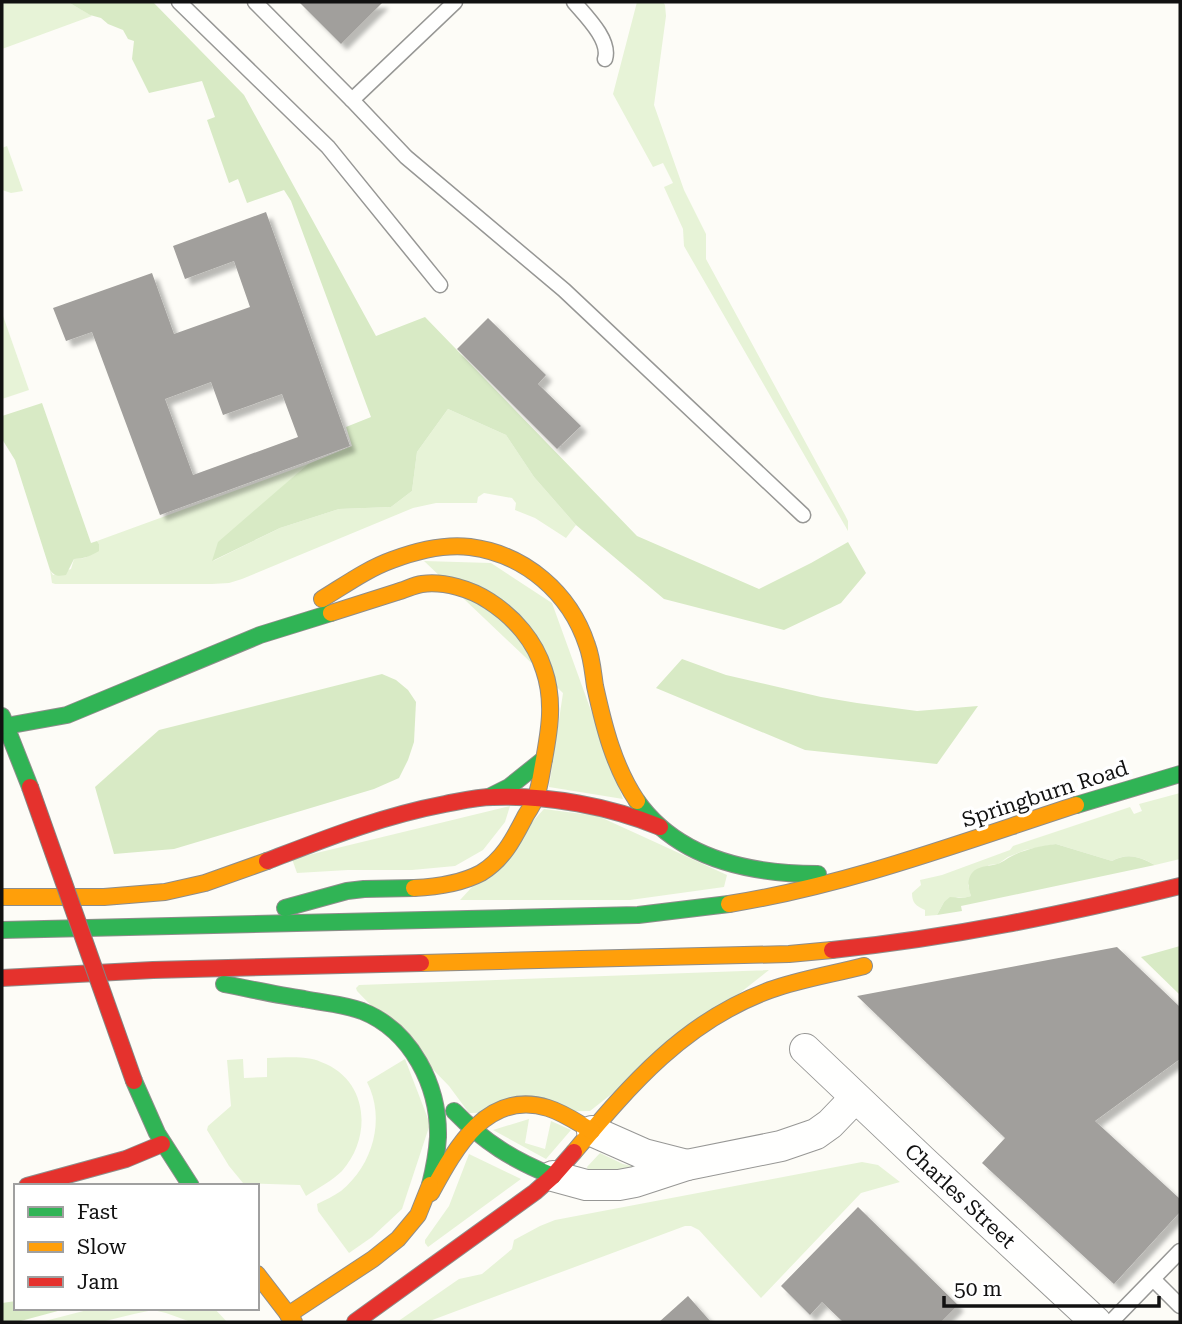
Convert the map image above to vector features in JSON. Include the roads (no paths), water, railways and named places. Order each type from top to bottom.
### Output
[{"type":"main road","points":[[260,635],[386,562],[415,553],[469,547],[495,553],[519,564],[554,588],[568,606],[590,653],[607,737],[615,760],[639,804],[660,827]]},
{"type":"main road","points":[[190,1184],[162,1144],[134,1081],[4,721],[66,715],[260,635],[423,584],[463,588],[501,608],[532,642],[542,662],[551,708],[536,799],[508,849],[481,873],[464,881],[445,885],[347,891],[227,923]]},
{"type":"main road","points":[[489,797],[509,787],[544,759]]},
{"type":"main road","name":"Springburn Road","points":[[923,856],[1180,774]]},
{"type":"main road","points":[[2,897],[144,895],[183,888],[211,881],[389,817],[489,797],[536,799],[620,811],[660,827],[707,856],[746,869],[787,873],[843,873],[876,869],[923,856]]},
{"type":"main road","points":[[2,929],[658,914],[805,890],[923,856]]},
{"type":"main road","points":[[2,978],[153,970],[789,954],[883,944],[1007,925],[1180,886]]},
{"type":"main road","points":[[355,1322],[512,1210],[553,1176],[653,1063],[707,1023],[750,999],[785,985],[831,975],[1007,925]]},
{"type":"main road","points":[[153,970],[342,1006],[369,1014],[393,1030],[411,1049],[422,1067],[436,1101],[439,1139],[433,1175],[420,1213]]},
{"type":"main road","points":[[429,1082],[471,1130],[491,1146],[504,1155],[553,1176]]},
{"type":"main road","points":[[259,1277],[291,1319],[400,1238],[420,1213],[457,1147],[471,1130],[493,1114],[520,1105],[547,1107],[592,1130]]},
{"type":"main road","points":[[34,1184],[139,1155],[162,1144]]},
{"type":"street","name":"Charles Street","points":[[806,1049],[1096,1322]]},
{"type":"street","points":[[553,1176],[586,1185],[619,1185],[687,1165],[799,1140],[830,1124],[855,1098]]},
{"type":"street","points":[[592,1130],[644,1154],[687,1165]]},
{"type":"lane","points":[[179,2],[328,148],[440,285]]},
{"type":"lane","points":[[255,2],[406,157],[565,290],[803,515]]},
{"type":"lane","points":[[352,100],[455,2]]},
{"type":"lane","points":[[573,2],[601,37],[607,51],[605,59]]},
{"type":"lane","points":[[1111,1322],[1180,1251]]},
{"type":"lane","points":[[1153,1279],[1180,1306]]}]
